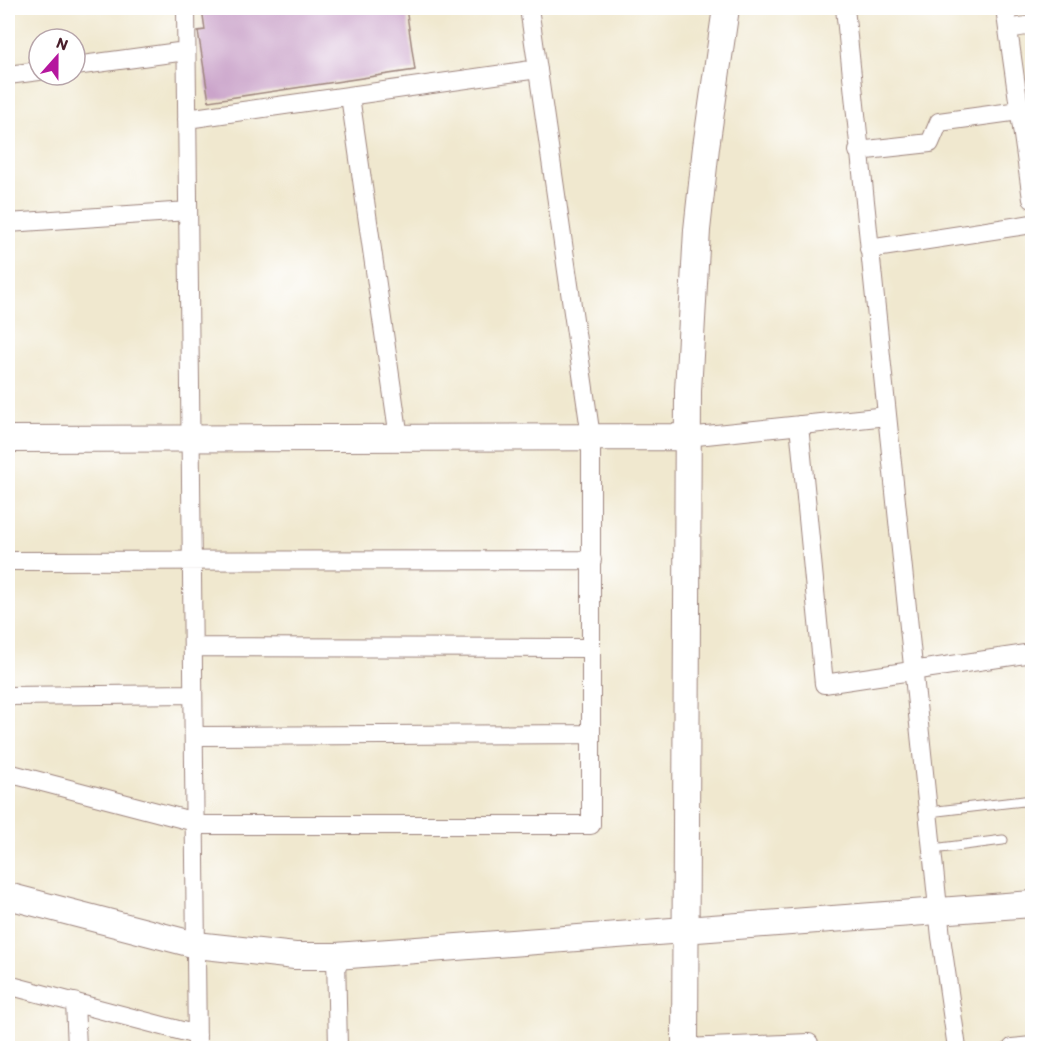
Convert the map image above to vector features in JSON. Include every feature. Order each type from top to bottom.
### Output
[{"type":"street","points":[[8,985],[75,1002],[197,1042],[186,8]]},
{"type":"street","points":[[8,773],[195,824],[591,825],[591,437],[530,8]]},
{"type":"street","points":[[726,8],[706,147],[697,230],[687,436],[685,1048],[809,1042],[809,1048]]},
{"type":"street","points":[[845,8],[913,671],[939,910],[957,1048]]},
{"type":"street","points":[[1005,8],[1024,116],[1032,199]]},
{"type":"street","points":[[1008,29],[1032,25]]},
{"type":"street","points":[[87,64],[186,51]]},
{"type":"street","points":[[187,119],[538,69]]},
{"type":"street","points":[[8,75],[27,73]]},
{"type":"street","points":[[350,96],[399,438]]},
{"type":"street","points":[[858,151],[930,142],[939,122],[1024,116]]},
{"type":"street","points":[[8,223],[188,211]]},
{"type":"street","points":[[868,249],[1032,224]]},
{"type":"street","points":[[8,440],[687,436],[887,416]]},
{"type":"street","points":[[799,425],[824,684],[1032,653]]},
{"type":"street","points":[[8,561],[592,560]]},
{"type":"street","points":[[193,647],[591,648]]},
{"type":"street","points":[[8,696],[193,694]]},
{"type":"street","points":[[194,736],[591,734]]},
{"type":"street","points":[[8,896],[196,945],[295,956],[336,956],[685,928],[1032,904]]},
{"type":"street","points":[[336,956],[338,1048]]},
{"type":"street","points":[[75,1002],[77,1048]]},
{"type":"street","points":[[1012,1048],[1032,1046]]},
{"type":"lane","points":[[929,812],[1032,800]]},
{"type":"lane","points":[[933,849],[1003,840]]},
{"type":"building","points":[[202,8],[406,8],[415,70],[209,101],[198,31],[205,30]]}]
